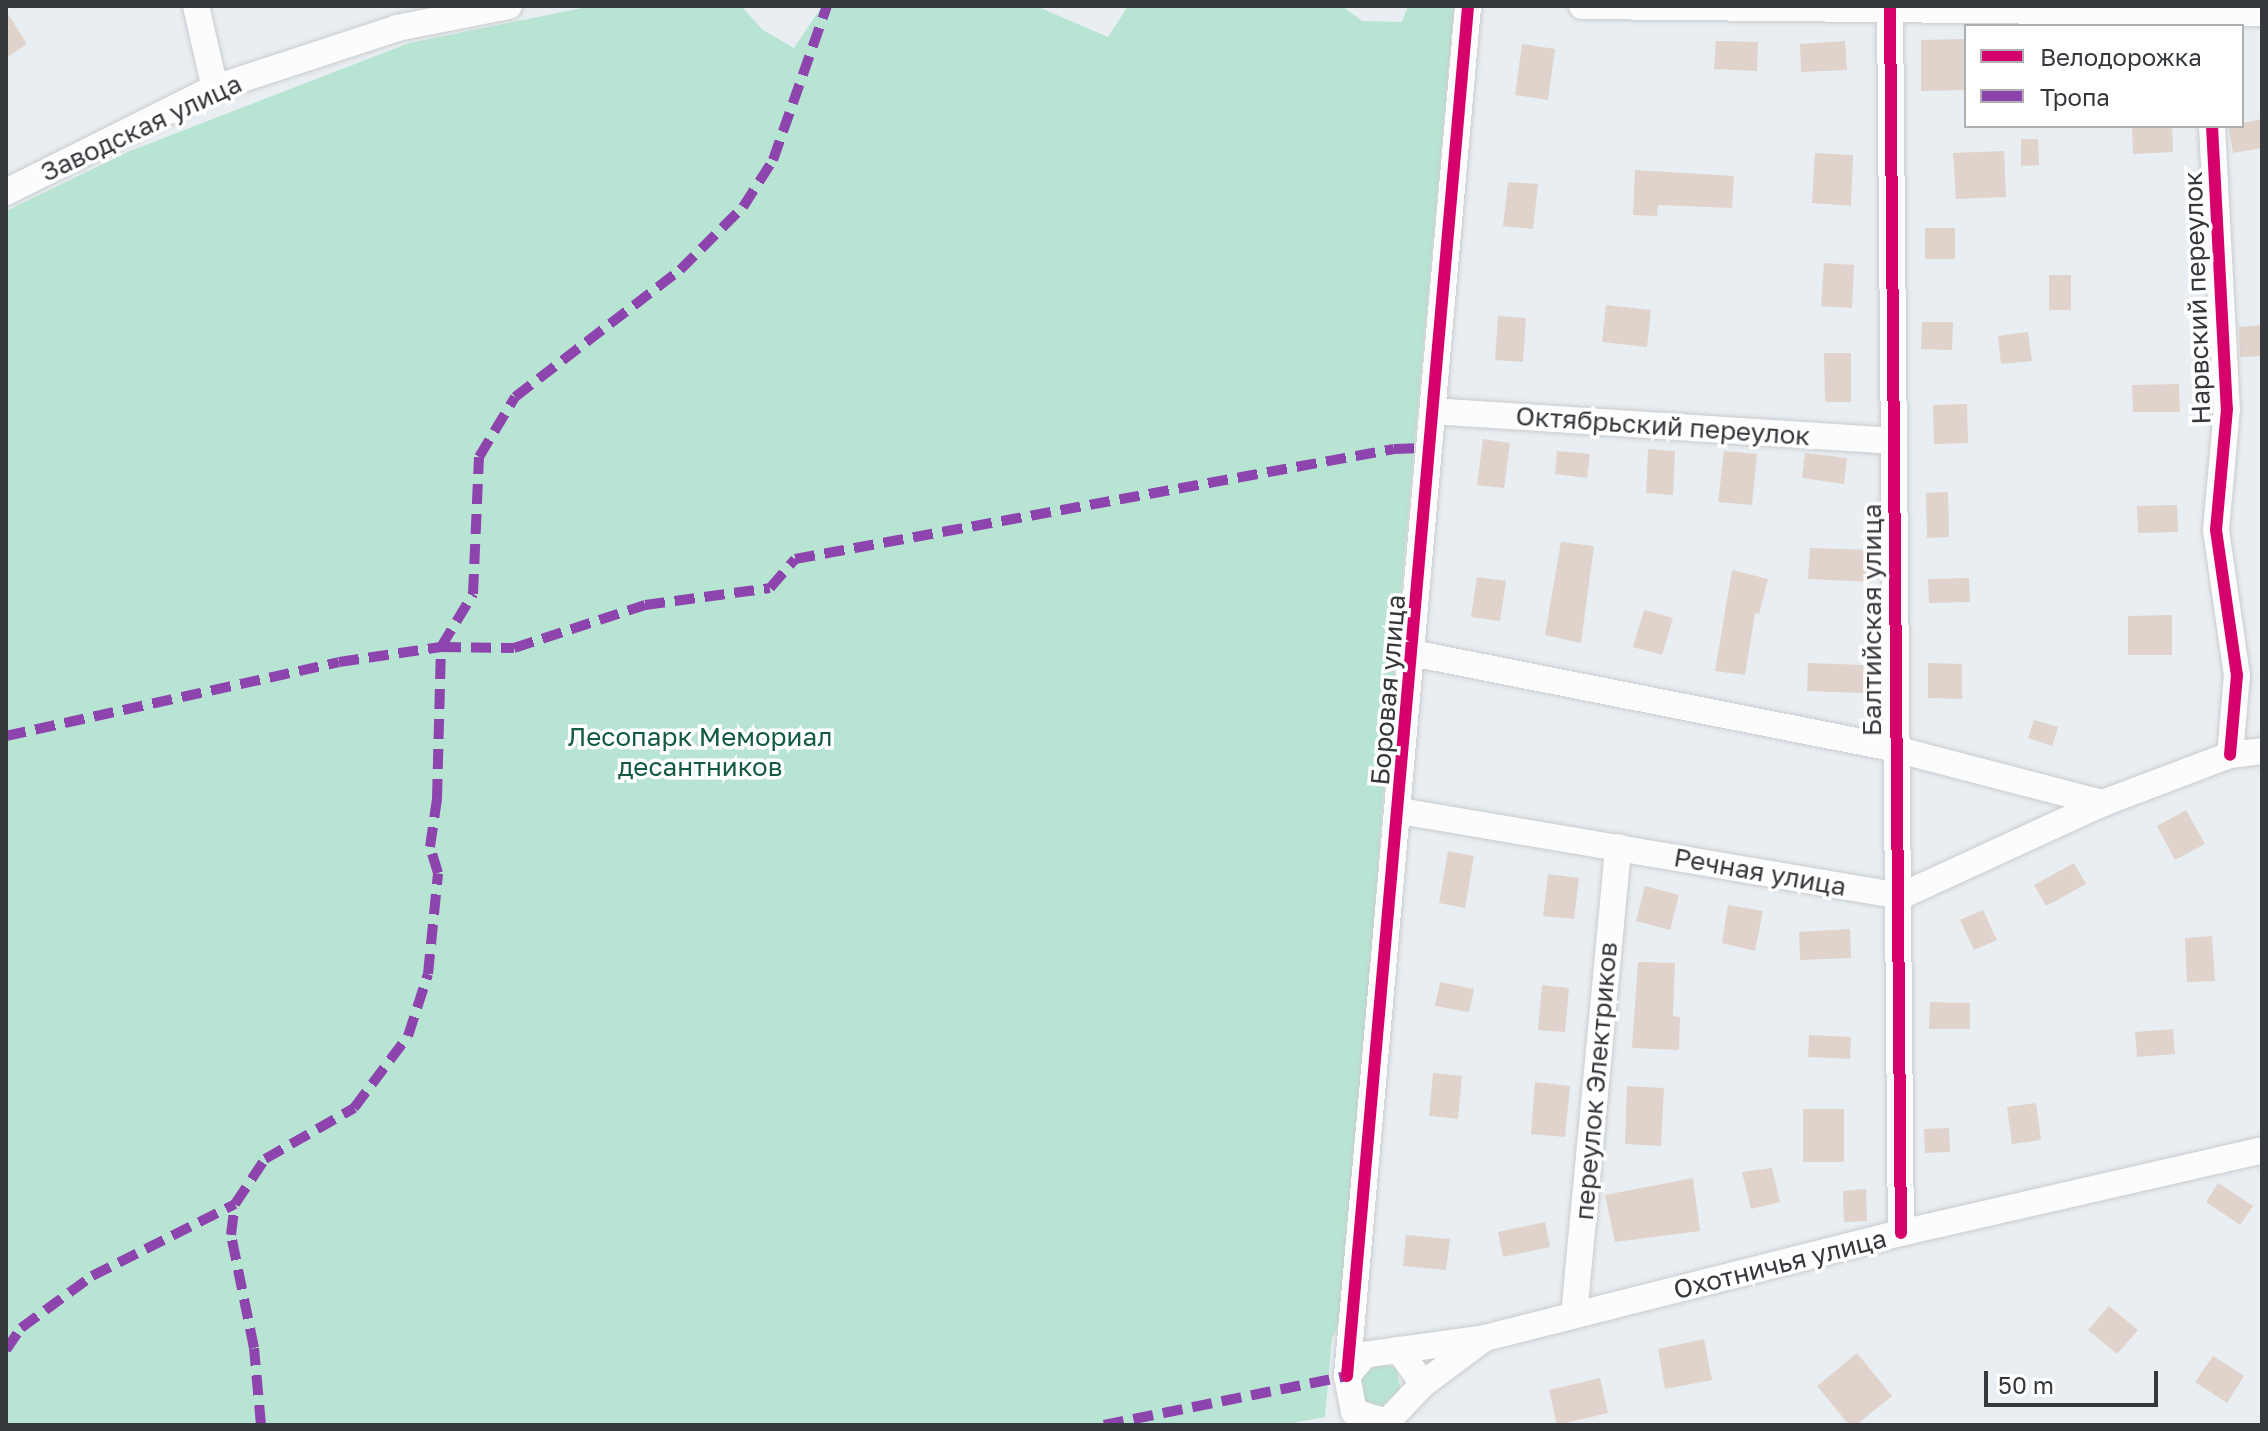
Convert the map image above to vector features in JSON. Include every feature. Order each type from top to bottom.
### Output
[{"type":"street","points":[[196,6],[215,88]]},
{"type":"street","name":"Заводская улица","points":[[6,192],[215,88],[397,28],[509,6]]},
{"type":"street","name":"Боровая улица","points":[[1347,1376],[1400,811],[1468,6]]},
{"type":"street","points":[[1582,6],[1890,8],[2206,19],[2262,13]]},
{"type":"street","name":"Балтийская улица","points":[[1890,8],[1895,749],[1901,896],[1901,1233]]},
{"type":"street","name":"Нарвский переулок","points":[[2212,128],[2227,409],[2216,530],[2237,675],[2230,755]]},
{"type":"street","name":"Октябрьский переулок","points":[[1433,411],[1894,441]]},
{"type":"street","points":[[1412,653],[1895,749],[2103,803]]},
{"type":"street","points":[[1901,896],[2103,803],[2230,755],[2262,751]]},
{"type":"street","name":"Речная улица","points":[[1400,811],[1901,896]]},
{"type":"street","name":"переулок Электриков","points":[[1574,1315],[1618,847]]},
{"type":"street","name":"Охотничья улица","points":[[1352,1337],[1390,1350],[1485,1338],[1901,1233],[2262,1150]]},
{"type":"street","name":"Охотничья улица","points":[[1423,1384],[1485,1338]]},
{"type":"street","points":[[1390,1350],[1423,1384],[1385,1424],[1354,1419],[1347,1376],[1365,1355],[1390,1350]]},
{"type":"green space","name":"Лесопарк Мемориал десантников","points":[[592,6],[741,6],[763,30],[794,48],[822,6],[1036,6],[1108,37],[1128,6],[1342,6],[1362,21],[1402,22],[1408,6],[1454,6],[1384,783],[1346,1313],[1332,1338],[1325,1417],[1282,1425],[6,1425],[6,211],[130,151],[409,43]]},
{"type":"green space","points":[[1384,1362],[1396,1369],[1401,1390],[1393,1406],[1367,1410],[1355,1381],[1361,1371]]},
{"type":"building","points":[[6,11],[27,44],[6,58]]},
{"type":"building","points":[[1964,39],[1964,90],[1921,91],[1921,40]]},
{"type":"building","points":[[1716,41],[1758,42],[1757,71],[1714,69]]},
{"type":"building","points":[[1845,41],[1847,70],[1801,72],[1800,44]]},
{"type":"building","points":[[1522,44],[1555,49],[1548,100],[1515,95]]},
{"type":"building","points":[[2262,119],[2262,148],[2233,153],[2228,128],[2244,128],[2244,123]]},
{"type":"building","points":[[2132,128],[2172,128],[2173,152],[2133,154]]},
{"type":"building","points":[[2021,139],[2038,139],[2039,165],[2021,166]]},
{"type":"building","points":[[2004,151],[2006,197],[1956,199],[1953,153]]},
{"type":"building","points":[[1815,153],[1853,155],[1851,206],[1812,203]]},
{"type":"building","points":[[1635,170],[1734,176],[1732,208],[1658,205],[1657,216],[1633,215]]},
{"type":"building","points":[[1508,182],[1538,184],[1533,229],[1503,226]]},
{"type":"building","points":[[1925,228],[1955,228],[1955,259],[1925,259]]},
{"type":"building","points":[[1824,263],[1854,265],[1852,308],[1821,306]]},
{"type":"building","points":[[2049,275],[2071,275],[2071,310],[2049,310]]},
{"type":"building","points":[[1606,305],[1651,310],[1647,347],[1602,342]]},
{"type":"building","points":[[1498,316],[1526,318],[1523,362],[1495,360]]},
{"type":"building","points":[[1922,322],[1953,322],[1952,350],[1921,349]]},
{"type":"building","points":[[2261,325],[2262,356],[2240,357],[2239,327]]},
{"type":"building","points":[[2028,332],[2032,361],[2001,364],[1998,336]]},
{"type":"building","points":[[1824,353],[1851,353],[1851,402],[1825,402]]},
{"type":"building","points":[[2179,384],[2180,412],[2133,412],[2132,385]]},
{"type":"building","points":[[1967,404],[1968,443],[1934,444],[1933,405]]},
{"type":"building","points":[[1483,439],[1510,443],[1504,488],[1477,485]]},
{"type":"building","points":[[1648,449],[1675,451],[1673,495],[1646,493]]},
{"type":"building","points":[[1557,451],[1590,454],[1587,478],[1555,474]]},
{"type":"building","points":[[1724,451],[1757,454],[1752,505],[1718,502]]},
{"type":"building","points":[[1805,453],[1847,458],[1844,484],[1802,478]]},
{"type":"building","points":[[1948,492],[1949,537],[1927,538],[1926,493]]},
{"type":"building","points":[[2177,505],[2178,532],[2138,533],[2137,506]]},
{"type":"building","points":[[1561,542],[1594,546],[1581,643],[1545,635]]},
{"type":"building","points":[[1810,548],[1874,550],[1873,582],[1808,579]]},
{"type":"building","points":[[1732,570],[1768,579],[1759,614],[1755,613],[1745,675],[1715,671]]},
{"type":"building","points":[[1477,577],[1506,581],[1500,621],[1471,617]]},
{"type":"building","points":[[1969,578],[1970,602],[1929,603],[1928,579]]},
{"type":"building","points":[[1644,610],[1673,618],[1662,655],[1633,647]]},
{"type":"building","points":[[2172,615],[2172,655],[2128,655],[2128,616]]},
{"type":"building","points":[[1808,663],[1864,665],[1863,693],[1807,691]]},
{"type":"building","points":[[1928,663],[1962,664],[1962,699],[1928,698]]},
{"type":"building","points":[[2034,720],[2058,727],[2052,746],[2028,738]]},
{"type":"building","points":[[2186,810],[2205,844],[2175,860],[2157,826]]},
{"type":"building","points":[[1448,851],[1474,856],[1465,908],[1439,903]]},
{"type":"building","points":[[2074,863],[2086,884],[2046,906],[2034,885]]},
{"type":"building","points":[[1548,874],[1579,878],[1574,919],[1543,916]]},
{"type":"building","points":[[1645,886],[1679,895],[1670,930],[1636,921]]},
{"type":"building","points":[[1728,905],[1763,911],[1755,951],[1722,943]]},
{"type":"building","points":[[1983,910],[1997,940],[1974,950],[1960,920]]},
{"type":"building","points":[[1850,929],[1851,958],[1800,960],[1799,932]]},
{"type":"building","points":[[2212,936],[2215,981],[2187,982],[2185,938]]},
{"type":"building","points":[[1638,962],[1675,963],[1673,1016],[1680,1017],[1679,1050],[1632,1048]]},
{"type":"building","points":[[1440,982],[1474,989],[1469,1012],[1435,1006]]},
{"type":"building","points":[[1542,985],[1569,988],[1565,1032],[1538,1030]]},
{"type":"building","points":[[1930,1002],[1970,1003],[1970,1029],[1929,1029]]},
{"type":"building","points":[[2173,1029],[2175,1054],[2137,1057],[2135,1032]]},
{"type":"building","points":[[1809,1035],[1851,1037],[1850,1059],[1808,1057]]},
{"type":"building","points":[[1433,1073],[1462,1076],[1458,1119],[1429,1116]]},
{"type":"building","points":[[1535,1082],[1570,1086],[1565,1137],[1531,1134]]},
{"type":"building","points":[[1627,1086],[1664,1088],[1661,1146],[1625,1144]]},
{"type":"building","points":[[2036,1103],[2041,1140],[2012,1144],[2007,1107]]},
{"type":"building","points":[[1803,1109],[1844,1109],[1844,1162],[1803,1162]]},
{"type":"building","points":[[1949,1128],[1950,1152],[1925,1153],[1924,1129]]},
{"type":"building","points":[[1772,1168],[1780,1202],[1751,1209],[1742,1172]]},
{"type":"building","points":[[1693,1178],[1700,1231],[1615,1242],[1605,1195]]},
{"type":"building","points":[[2218,1183],[2253,1206],[2240,1225],[2206,1202]]},
{"type":"building","points":[[1866,1189],[1867,1221],[1844,1222],[1843,1191]]},
{"type":"building","points":[[1545,1222],[1550,1247],[1503,1257],[1498,1232]]},
{"type":"building","points":[[1406,1235],[1450,1239],[1446,1270],[1403,1266]]},
{"type":"building","points":[[2109,1306],[2138,1330],[2117,1354],[2088,1330]]},
{"type":"building","points":[[1704,1339],[1712,1380],[1665,1389],[1658,1349]]},
{"type":"building","points":[[1857,1353],[1892,1396],[1856,1425],[1849,1425],[1817,1386]]},
{"type":"building","points":[[2213,1356],[2244,1376],[2227,1403],[2195,1382]]},
{"type":"building","points":[[1600,1378],[1608,1413],[1557,1425],[1549,1390]]},
{"type":"marked path","points":[[261,1425],[254,1348],[231,1235],[235,1204],[265,1159],[354,1108],[408,1036],[428,974],[438,873],[430,847],[437,799],[441,647],[473,594],[479,457],[515,397],[680,270],[743,207],[773,160],[827,6]]},
{"type":"marked path","points":[[6,736],[339,662],[441,647],[514,648],[645,605],[770,588],[795,559],[1394,449],[1430,448]]},
{"type":"marked path","points":[[6,1350],[21,1328],[92,1276],[235,1204]]},
{"type":"marked path","points":[[1104,1425],[1347,1376]]},
{"type":"cycle path","points":[[1347,1376],[1468,6]]},
{"type":"cycle path","points":[[1890,6],[1901,1233]]},
{"type":"cycle path","points":[[2212,128],[2227,409],[2216,530],[2237,675],[2230,755]]}]
